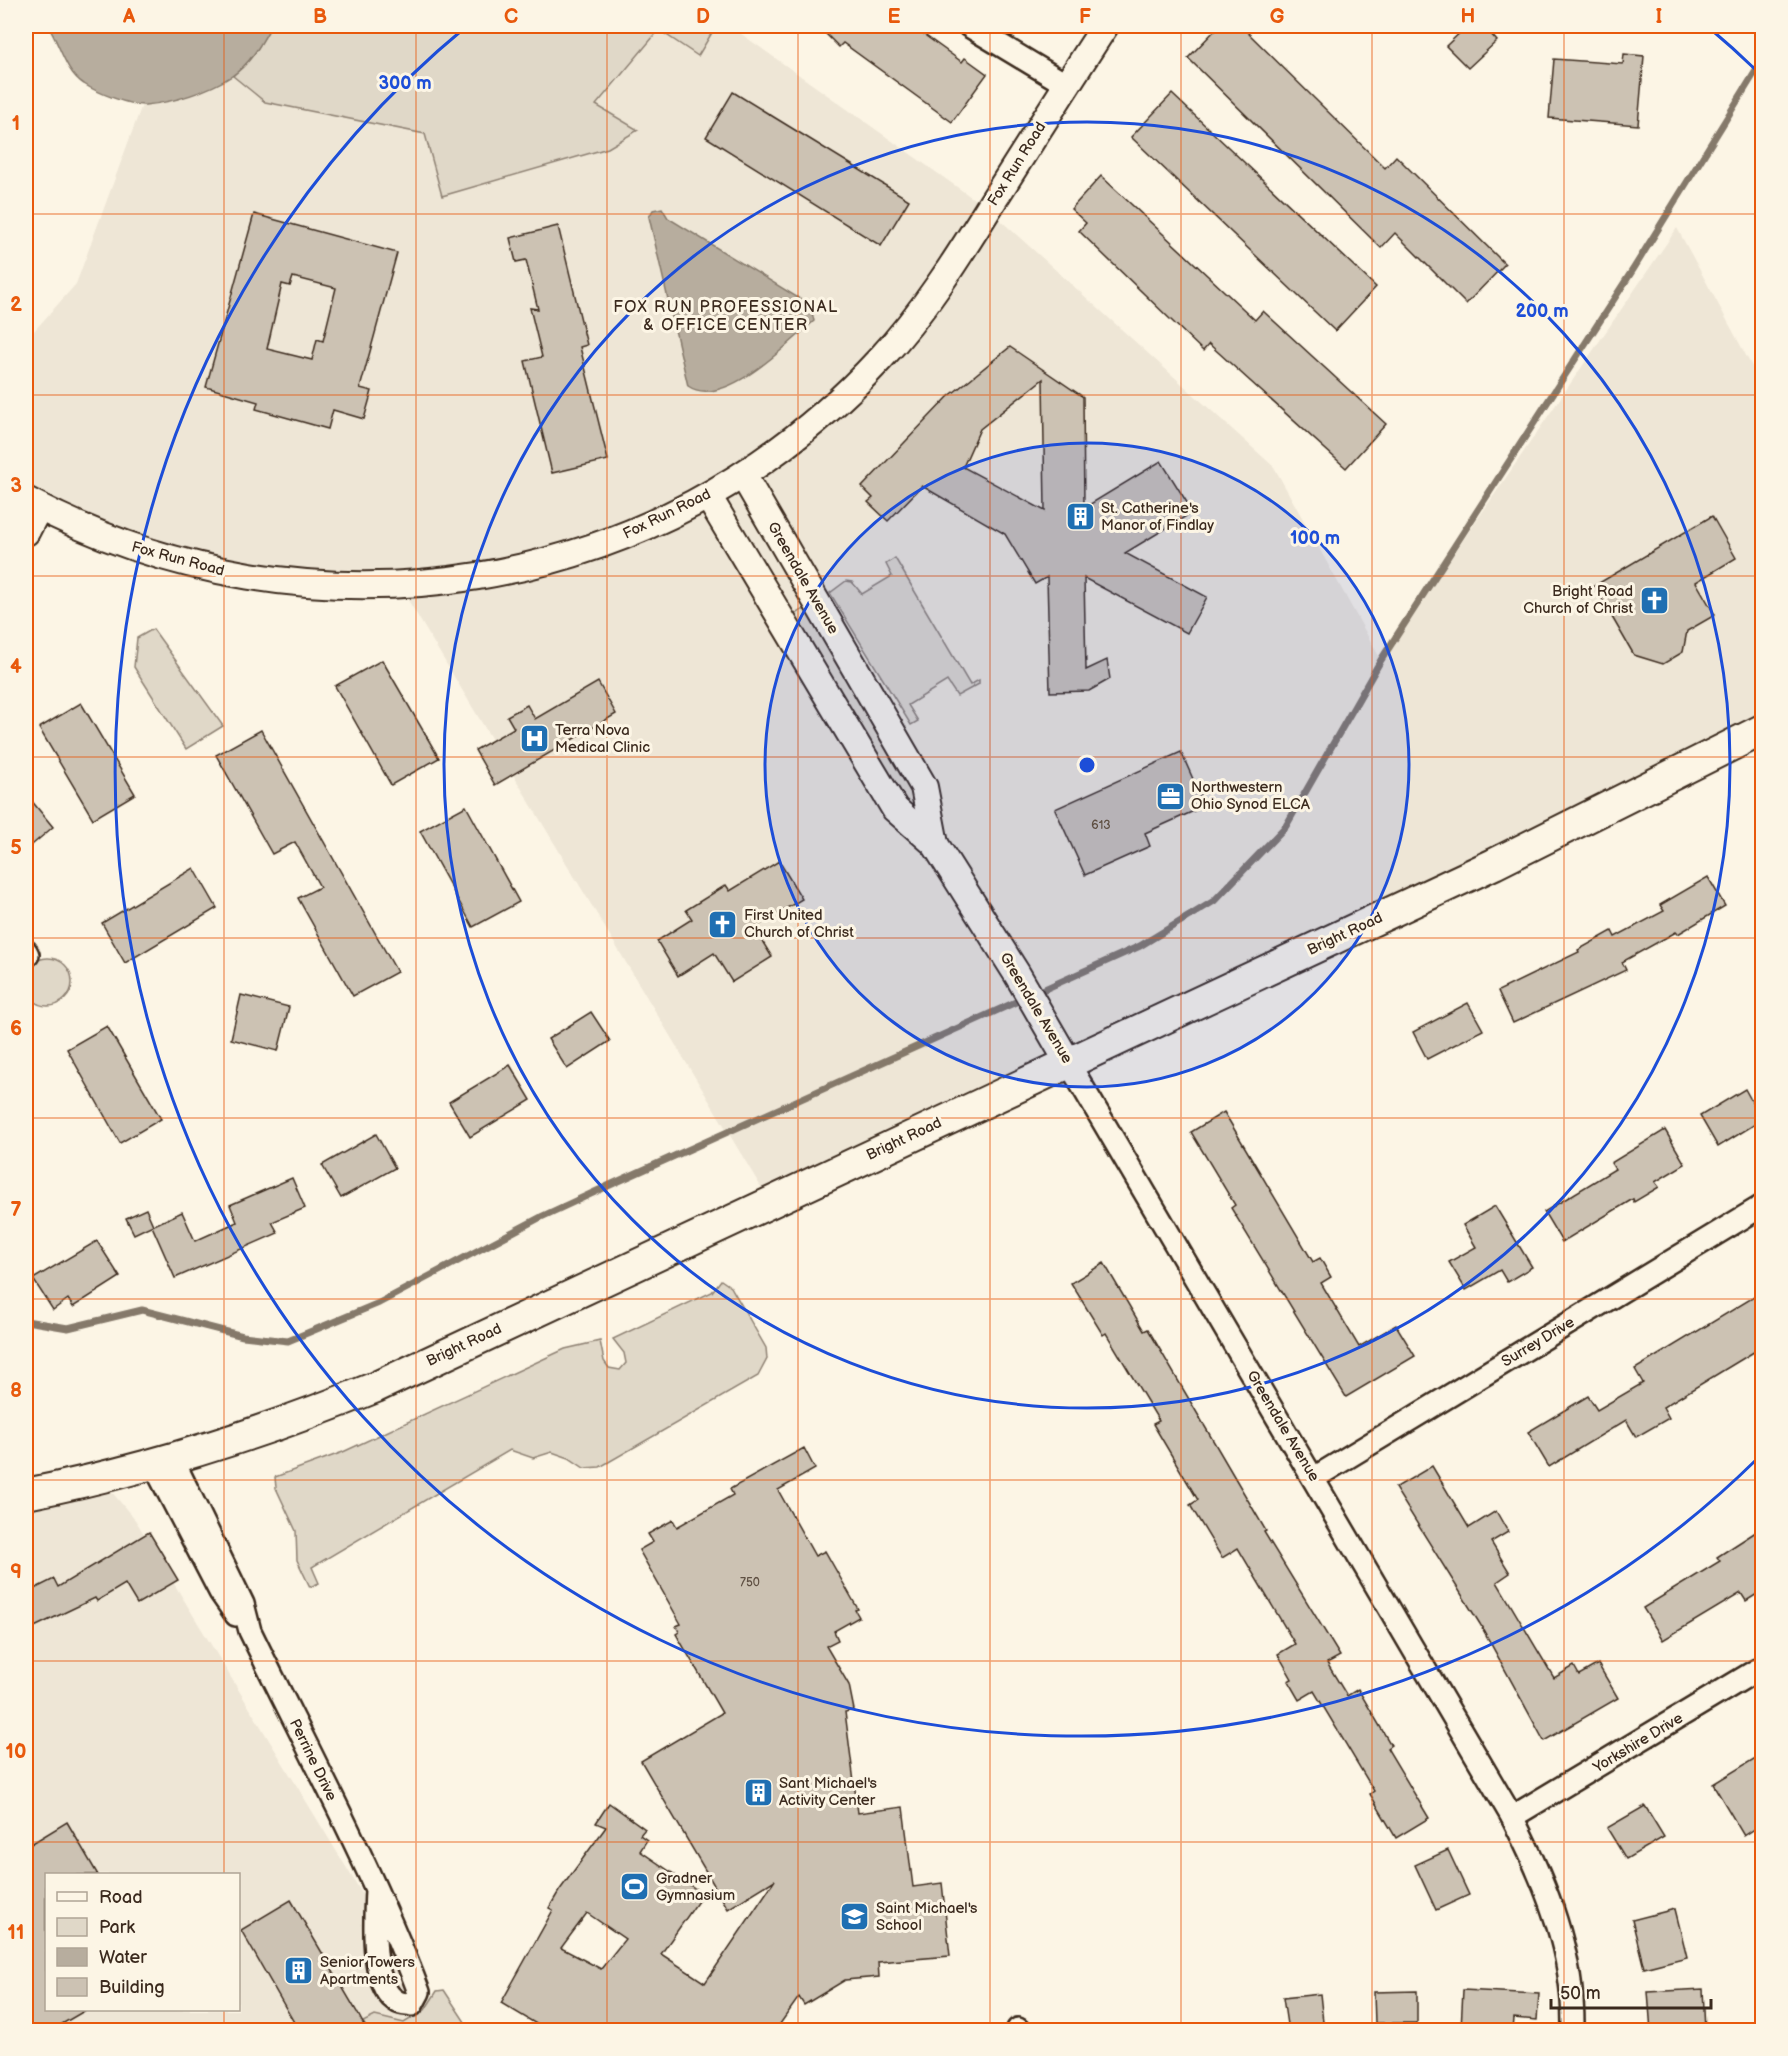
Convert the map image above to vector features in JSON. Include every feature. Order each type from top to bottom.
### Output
[{"type":"main road","name":"Bright Road","points":[[26,1494],[164,1463],[242,1438],[376,1387],[1494,864],[1762,730]]},
{"type":"street","points":[[969,26],[1067,85]]},
{"type":"street","name":"Fox Run Road","points":[[32,504],[122,544],[183,563],[246,577],[309,585],[370,586],[434,583],[494,574],[559,559],[620,538],[678,512],[742,475],[786,444],[835,404],[887,351],[921,310],[1105,26]]},
{"type":"street","name":"Greendale Avenue","points":[[742,475],[924,787],[935,844]]},
{"type":"street","name":"Greendale Avenue","points":[[708,496],[896,809],[935,844],[1017,974],[1512,1817],[1540,1872],[1564,1941],[1571,1974],[1573,2031]]},
{"type":"street","points":[[26,532],[32,504]]},
{"type":"street","name":"Surrey Drive","points":[[1314,1478],[1762,1206]]},
{"type":"street","name":"Perrine Drive","points":[[164,1463],[243,1604],[250,1631],[376,1890]]},
{"type":"street","name":"Yorkshire Drive","points":[[1512,1817],[1762,1667]]},
{"type":"shaded area","points":[[271,26],[730,26],[988,209],[1274,467],[1381,660],[1677,228],[1762,385],[1762,730],[770,1202],[399,585],[246,577],[26,500],[26,340],[76,284],[142,105],[173,100],[207,88],[254,54]]},
{"type":"shaded area","points":[[101,1479],[136,1521],[445,2030],[26,2030],[26,1494]]},
{"type":"green space","points":[[271,26],[716,26],[698,56],[659,30],[596,105],[638,130],[608,148],[442,196],[425,134],[265,102],[233,76],[254,54]]},
{"type":"green space","points":[[895,558],[970,685],[979,680],[979,684],[957,696],[947,681],[908,705],[918,721],[911,725],[830,593],[846,581],[852,582],[862,594],[892,576],[886,564]]},
{"type":"green space","points":[[806,610],[916,794],[916,802],[910,806],[902,804],[791,616]]},
{"type":"green space","points":[[153,629],[223,726],[186,749],[134,667],[137,638]]},
{"type":"green space","points":[[48,958],[65,965],[72,982],[65,999],[48,1006],[31,999],[24,982],[31,965]]},
{"type":"green space","points":[[721,1280],[731,1287],[766,1348],[767,1359],[758,1376],[600,1467],[584,1468],[569,1458],[552,1452],[533,1458],[510,1450],[312,1567],[319,1583],[310,1587],[297,1560],[296,1531],[276,1488],[275,1477],[343,1452],[565,1349],[600,1341],[604,1361],[609,1368],[620,1370],[626,1363],[624,1353],[613,1339],[712,1292]]},
{"type":"green space","points":[[444,1990],[465,2022],[476,2030],[368,2030],[363,2022],[375,2016],[404,2023],[425,2010],[437,1991]]},
{"type":"water","points":[[48,26],[271,26],[250,60],[232,76],[190,95],[167,102],[139,105],[113,98],[77,79],[67,65]]},
{"type":"water","points":[[662,208],[668,218],[805,302],[811,308],[814,321],[788,344],[754,371],[719,389],[702,391],[688,386],[649,217],[653,210]]},
{"type":"building","points":[[818,26],[912,26],[962,62],[965,58],[987,74],[952,122],[843,43],[839,47]]},
{"type":"building","points":[[1219,26],[1241,26],[1385,168],[1396,156],[1505,264],[1466,304],[1395,233],[1381,248],[1188,58]]},
{"type":"building","points":[[1467,26],[1501,26],[1491,34],[1497,41],[1468,68],[1446,46]]},
{"type":"building","points":[[1624,54],[1644,56],[1638,125],[1549,118],[1554,59],[1623,64]]},
{"type":"building","points":[[733,92],[909,200],[881,246],[706,137]]},
{"type":"building","points":[[1172,94],[1376,287],[1335,331],[1131,137]]},
{"type":"building","points":[[1101,176],[1255,320],[1263,311],[1386,424],[1346,468],[1209,344],[1203,351],[1079,231],[1086,223],[1071,209]]},
{"type":"building","points":[[254,214],[397,253],[360,388],[372,391],[364,419],[333,410],[328,429],[256,409],[258,402],[206,387]],"holes":[[[293,277],[336,288],[323,341],[317,339],[312,360],[267,349],[282,284],[290,286]]]},
{"type":"building","points":[[558,226],[587,345],[580,347],[608,460],[552,473],[525,361],[542,357],[530,308],[538,309],[526,260],[516,262],[510,238]]},
{"type":"building","name":"St. Catherine's Manor of Findlay","points":[[1010,347],[1083,397],[1084,508],[1161,461],[1193,512],[1125,553],[1207,597],[1187,633],[1084,578],[1086,670],[1107,660],[1110,679],[1089,691],[1050,692],[1047,577],[1035,584],[1005,534],[922,486],[888,521],[868,502],[873,498],[862,487],[948,397]],"holes":[[[1043,379],[1045,511],[963,467],[980,429]]]},
{"type":"building","name":"Bright Road Church of Christ","points":[[1712,516],[1736,558],[1696,582],[1715,615],[1687,631],[1683,652],[1663,664],[1634,655],[1594,586]]},
{"type":"building","points":[[382,660],[439,758],[391,785],[335,686]]},
{"type":"building","name":"Terra Nova Medical Clinic","points":[[598,682],[616,714],[495,785],[475,750],[514,728],[507,716],[527,705],[535,719]]},
{"type":"building","points":[[81,703],[135,794],[93,819],[39,728]]},
{"type":"building","points":[[261,730],[397,972],[353,996],[298,898],[320,887],[295,842],[272,854],[216,755]]},
{"type":"building","points":[[1181,752],[1205,806],[1145,833],[1150,846],[1085,875],[1055,809]]},
{"type":"building","points":[[26,794],[53,827],[26,850]]},
{"type":"building","points":[[466,806],[519,902],[473,927],[420,831]]},
{"type":"building","name":"First United Church of Christ","points":[[779,861],[802,899],[754,928],[772,957],[732,982],[714,953],[678,976],[657,941],[692,919],[686,910],[726,885],[730,891]]},
{"type":"building","points":[[194,868],[217,908],[125,963],[102,923]]},
{"type":"building","points":[[1708,877],[1725,906],[1678,934],[1676,932],[1622,962],[1626,970],[1513,1023],[1498,991],[1579,952],[1578,950],[1612,931],[1615,937],[1664,911],[1660,905]]},
{"type":"building","points":[[241,995],[289,1007],[278,1051],[231,1039]]},
{"type":"building","points":[[1468,1003],[1483,1030],[1427,1059],[1413,1032]]},
{"type":"building","points":[[591,1012],[610,1041],[567,1069],[548,1039]]},
{"type":"building","points":[[107,1026],[161,1119],[120,1143],[67,1049]]},
{"type":"building","points":[[510,1065],[531,1100],[470,1137],[449,1102]]},
{"type":"building","points":[[1745,1089],[1762,1120],[1718,1147],[1700,1116]]},
{"type":"building","points":[[1224,1112],[1313,1262],[1320,1258],[1331,1277],[1321,1283],[1359,1347],[1396,1325],[1415,1356],[1346,1397],[1231,1208],[1235,1205],[1191,1132]]},
{"type":"building","points":[[1665,1130],[1685,1164],[1655,1182],[1659,1187],[1634,1202],[1633,1199],[1562,1242],[1544,1212],[1615,1169],[1611,1163]]},
{"type":"building","points":[[376,1134],[395,1168],[341,1198],[322,1165]]},
{"type":"building","points":[[292,1178],[305,1208],[272,1222],[278,1233],[175,1278],[152,1226],[182,1212],[195,1241],[237,1222],[230,1205]]},
{"type":"building","points":[[1495,1206],[1532,1267],[1507,1282],[1500,1270],[1466,1290],[1449,1262],[1476,1247],[1463,1225]]},
{"type":"building","points":[[146,1209],[153,1225],[134,1234],[126,1218]]},
{"type":"building","points":[[97,1241],[120,1277],[73,1307],[68,1299],[53,1310],[33,1279]]},
{"type":"building","points":[[1104,1263],[1144,1331],[1148,1329],[1266,1531],[1264,1532],[1340,1656],[1327,1663],[1347,1696],[1358,1689],[1391,1745],[1387,1748],[1429,1818],[1396,1838],[1370,1794],[1374,1791],[1314,1691],[1299,1700],[1288,1681],[1292,1679],[1278,1654],[1295,1644],[1238,1548],[1222,1558],[1190,1505],[1198,1500],[1153,1424],[1159,1421],[1106,1333],[1103,1335],[1071,1283]]},
{"type":"building","points":[[1762,1292],[1762,1347],[1663,1407],[1669,1418],[1636,1437],[1626,1420],[1549,1467],[1528,1432],[1588,1396],[1597,1410],[1643,1383],[1635,1369]]},
{"type":"building","points":[[804,1448],[815,1469],[778,1490],[815,1556],[825,1551],[858,1609],[855,1610],[859,1617],[834,1631],[838,1640],[826,1646],[849,1685],[854,1710],[845,1712],[858,1813],[903,1807],[913,1887],[942,1883],[950,1956],[878,1962],[879,1977],[845,1980],[804,2005],[799,1997],[775,2031],[548,2031],[501,2003],[553,1910],[549,1908],[559,1891],[606,1827],[596,1823],[609,1803],[645,1829],[640,1835],[647,1840],[640,1851],[703,1894],[661,1954],[705,1983],[775,1880],[728,1909],[641,1761],[722,1713],[676,1634],[679,1632],[676,1626],[681,1624],[639,1550],[653,1542],[648,1534],[673,1520],[677,1527],[733,1495],[730,1489]],"holes":[[[587,1913],[625,1939],[601,1969],[561,1948]]]},
{"type":"building","points":[[1432,1466],[1469,1528],[1496,1511],[1508,1532],[1491,1542],[1510,1573],[1497,1582],[1554,1678],[1574,1666],[1579,1675],[1598,1664],[1618,1698],[1544,1741],[1480,1624],[1395,1488]]},
{"type":"building","points":[[1762,1528],[1762,1591],[1746,1601],[1741,1593],[1663,1640],[1643,1608],[1720,1561],[1717,1557]]},
{"type":"building","points":[[149,1532],[178,1580],[137,1604],[125,1584],[97,1601],[95,1598],[26,1631],[26,1593],[54,1579],[58,1587]]},
{"type":"building","points":[[1762,1754],[1762,1824],[1744,1836],[1713,1784]]},
{"type":"building","points":[[1645,1806],[1664,1837],[1626,1859],[1607,1828]]},
{"type":"building","points":[[67,1822],[97,1873],[45,1873],[45,2011],[84,2011],[50,2031],[26,2031],[26,1847]]},
{"type":"building","points":[[1448,1850],[1469,1895],[1436,1910],[1415,1865]]},
{"type":"building","name":"Senior Towers Apartments","points":[[291,1900],[367,2031],[299,2031],[241,1930]]},
{"type":"building","points":[[1675,1909],[1687,1957],[1644,1968],[1632,1920]]},
{"type":"building","points":[[1703,1989],[1705,2031],[1651,2031],[1648,1992]]},
{"type":"building","points":[[1463,1990],[1539,1994],[1537,2020],[1514,2018],[1513,2031],[1461,2028]]},
{"type":"building","points":[[1417,1991],[1417,2023],[1375,2023],[1374,1992]]},
{"type":"building","points":[[1320,1994],[1324,2031],[1288,2031],[1283,1998]]},
{"type":"waterway","points":[[26,1321],[68,1328],[142,1310],[243,1336],[288,1341],[379,1303],[541,1217],[610,1185],[1140,946],[1214,901],[1286,826],[1381,660],[1634,268],[1762,61]]},
{"type":"place","name":"St. Catherine's Manor of Findlay","points":[[1080,517]]},
{"type":"place","name":"Bright Road Church of Christ","points":[[1654,600]]},
{"type":"place","name":"Terra Nova Medical Clinic","points":[[534,739]]},
{"type":"place","name":"Northwestern Ohio Synod ELCA","points":[[1170,796]]},
{"type":"place","name":"First United Church of Christ","points":[[723,924]]},
{"type":"place","name":"Sant Michael's Activity Center","points":[[758,1792]]},
{"type":"place","name":"Gradner Gymnasium","points":[[635,1887]]},
{"type":"place","name":"Saint Michael's School","points":[[855,1917]]},
{"type":"place","name":"Senior Towers Apartments","points":[[299,1971]]},
{"type":"district","name":"FOX RUN PROFESSIONAL & OFFICE CENTER","points":[[726,316]]}]
